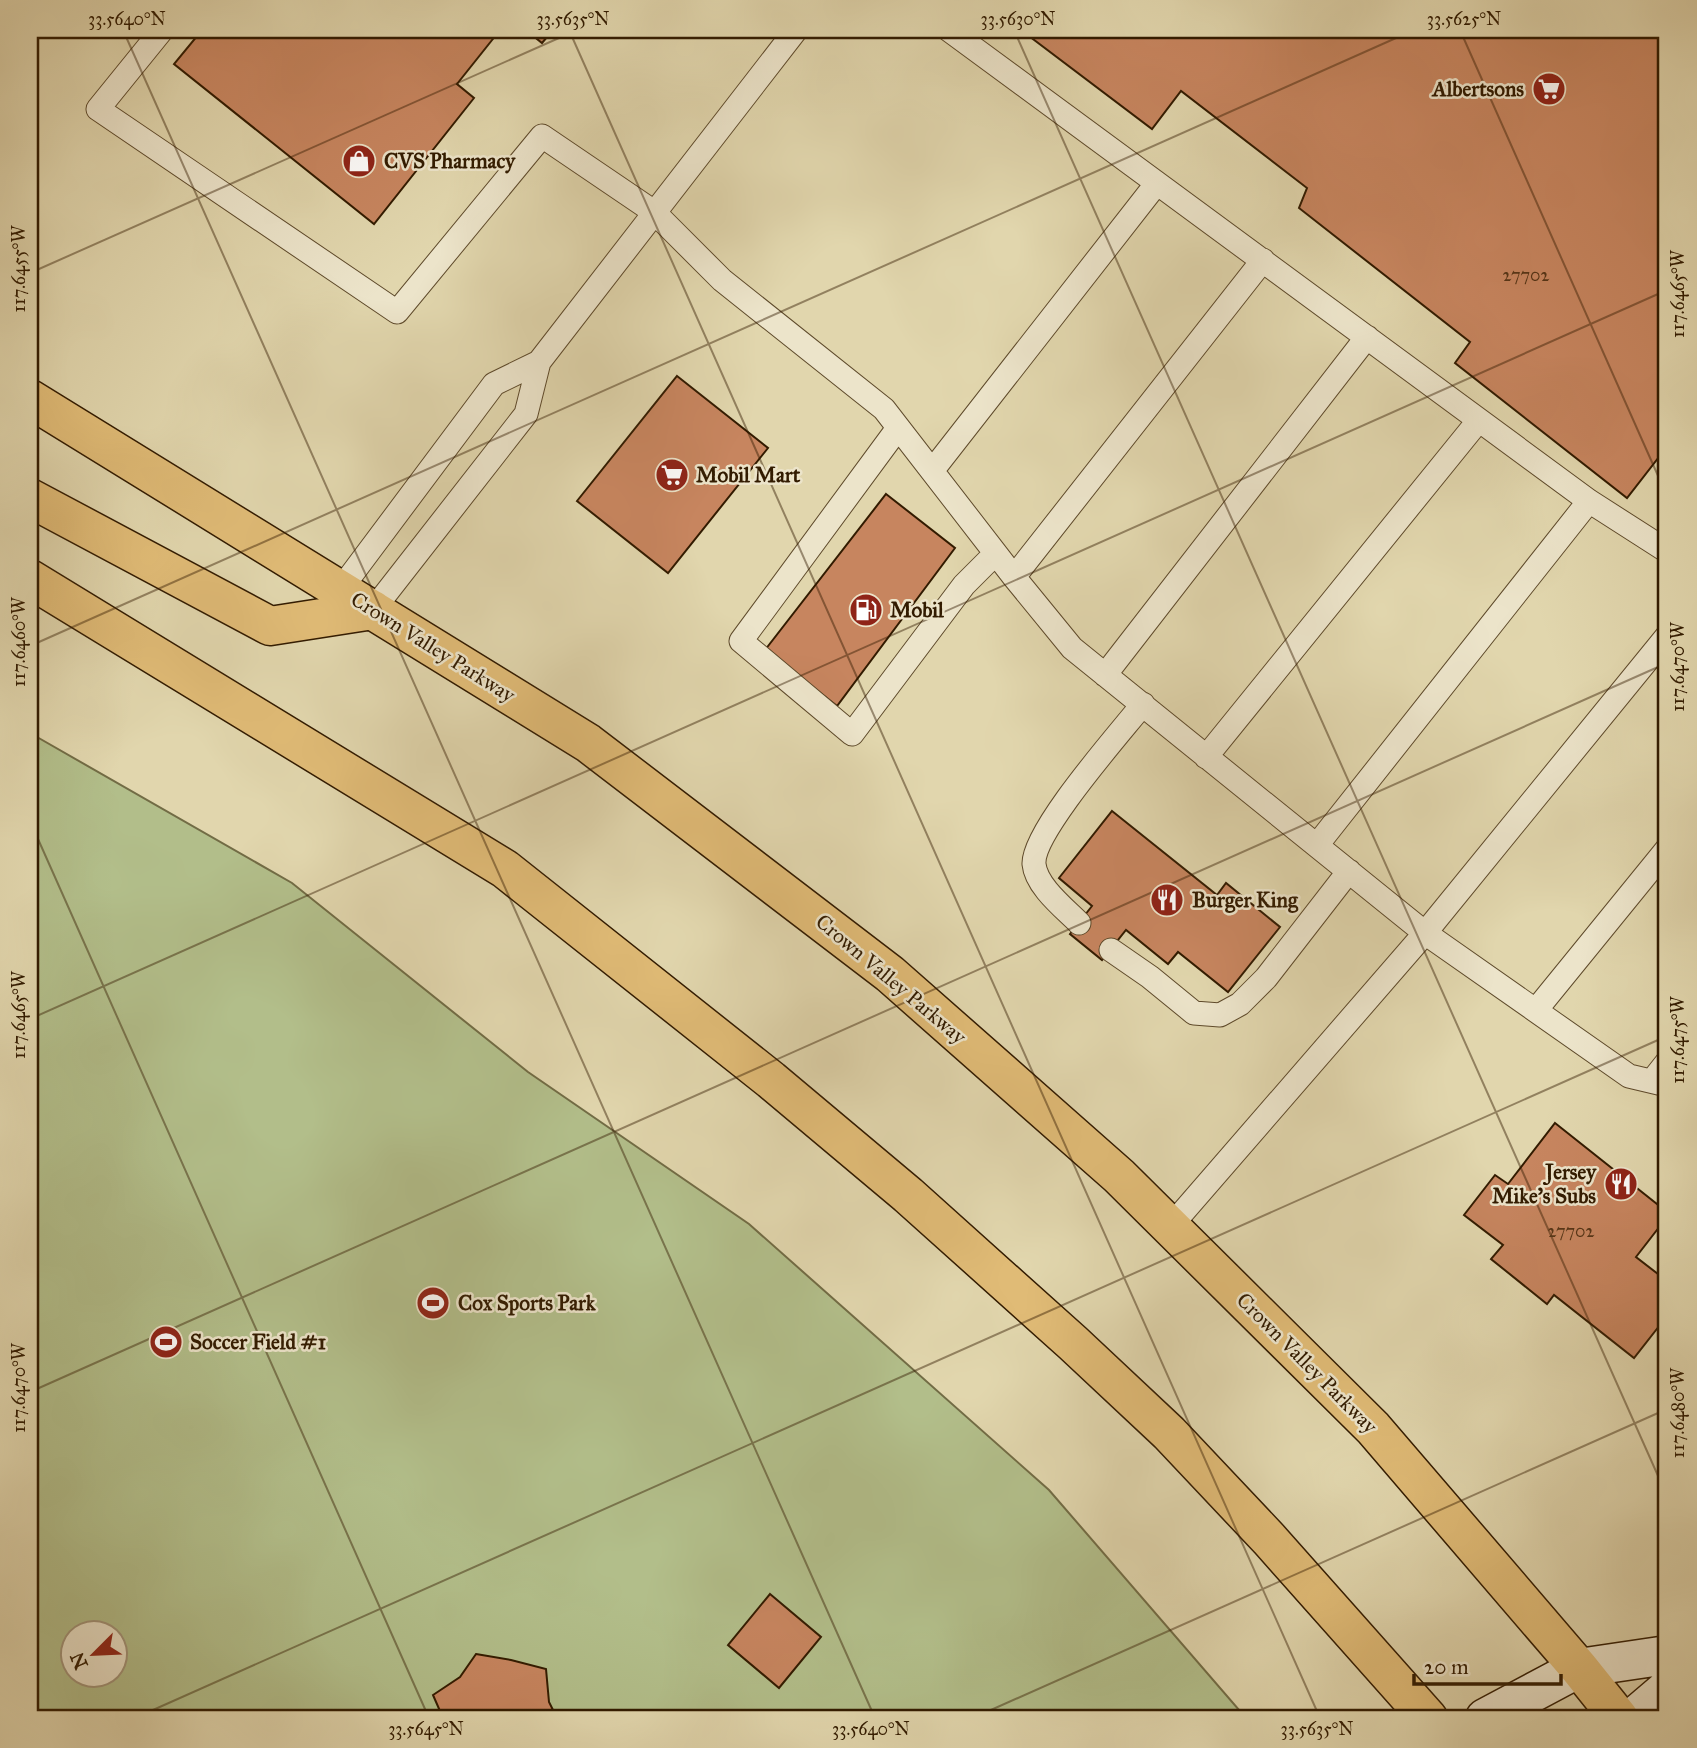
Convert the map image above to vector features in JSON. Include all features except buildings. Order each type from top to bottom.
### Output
[{"type":"main road","name":"Crown Valley Parkway","points":[[30,399],[587,743],[890,974],[1119,1176],[1373,1427],[1580,1668],[1619,1718]]},
{"type":"main road","points":[[30,498],[270,626],[373,610]]},
{"type":"main road","points":[[30,579],[505,870],[771,1080],[908,1195],[1169,1433],[1269,1539],[1428,1718]]},
{"type":"street","points":[[1485,1718],[1580,1668],[1667,1655]]},
{"type":"street","points":[[1633,1718],[1667,1689]]},
{"type":"lane","points":[[162,30],[98,109],[397,312],[542,136],[654,212],[722,280],[884,409],[995,554],[1072,648],[1426,933],[1629,1076],[1659,1083],[1667,1062]]},
{"type":"lane","points":[[373,610],[526,414],[539,362],[796,30]]},
{"type":"lane","points":[[949,30],[1589,501],[1667,551]]},
{"type":"lane","points":[[932,471],[1157,183]]},
{"type":"lane","points":[[1014,577],[1263,260]]},
{"type":"lane","points":[[1105,675],[1367,337]]},
{"type":"lane","points":[[340,590],[494,384],[539,362]]},
{"type":"lane","points":[[1206,757],[1479,420]]},
{"type":"lane","points":[[898,428],[741,641],[852,734],[964,585],[995,554]]},
{"type":"lane","points":[[1317,845],[1589,501]]},
{"type":"lane","points":[[1170,1227],[1426,933],[1667,636]]},
{"type":"lane","points":[[1079,923],[1043,887],[1034,864],[1038,847],[1059,809],[1143,704]]},
{"type":"lane","points":[[1536,1010],[1667,849]]},
{"type":"lane","points":[[1111,950],[1194,1013],[1220,1015],[1240,1004],[1266,978],[1349,871]]},
{"type":"green space","name":"Cox Sports Park","points":[[30,733],[292,883],[528,1072],[749,1224],[1049,1490],[1246,1718],[30,1718]]},
{"type":"place","name":"Albertsons","points":[[1549,89]]},
{"type":"place","name":"CVS Pharmacy","points":[[359,161]]},
{"type":"place","name":"Mobil Mart","points":[[672,475]]},
{"type":"place","name":"Mobil","points":[[866,610]]},
{"type":"place","name":"Burger King","points":[[1167,900]]},
{"type":"place","name":"Jersey Mike's Subs","points":[[1621,1184]]},
{"type":"place","name":"Cox Sports Park","points":[[433,1303]]},
{"type":"place","name":"Soccer Field #1","points":[[166,1342]]}]
